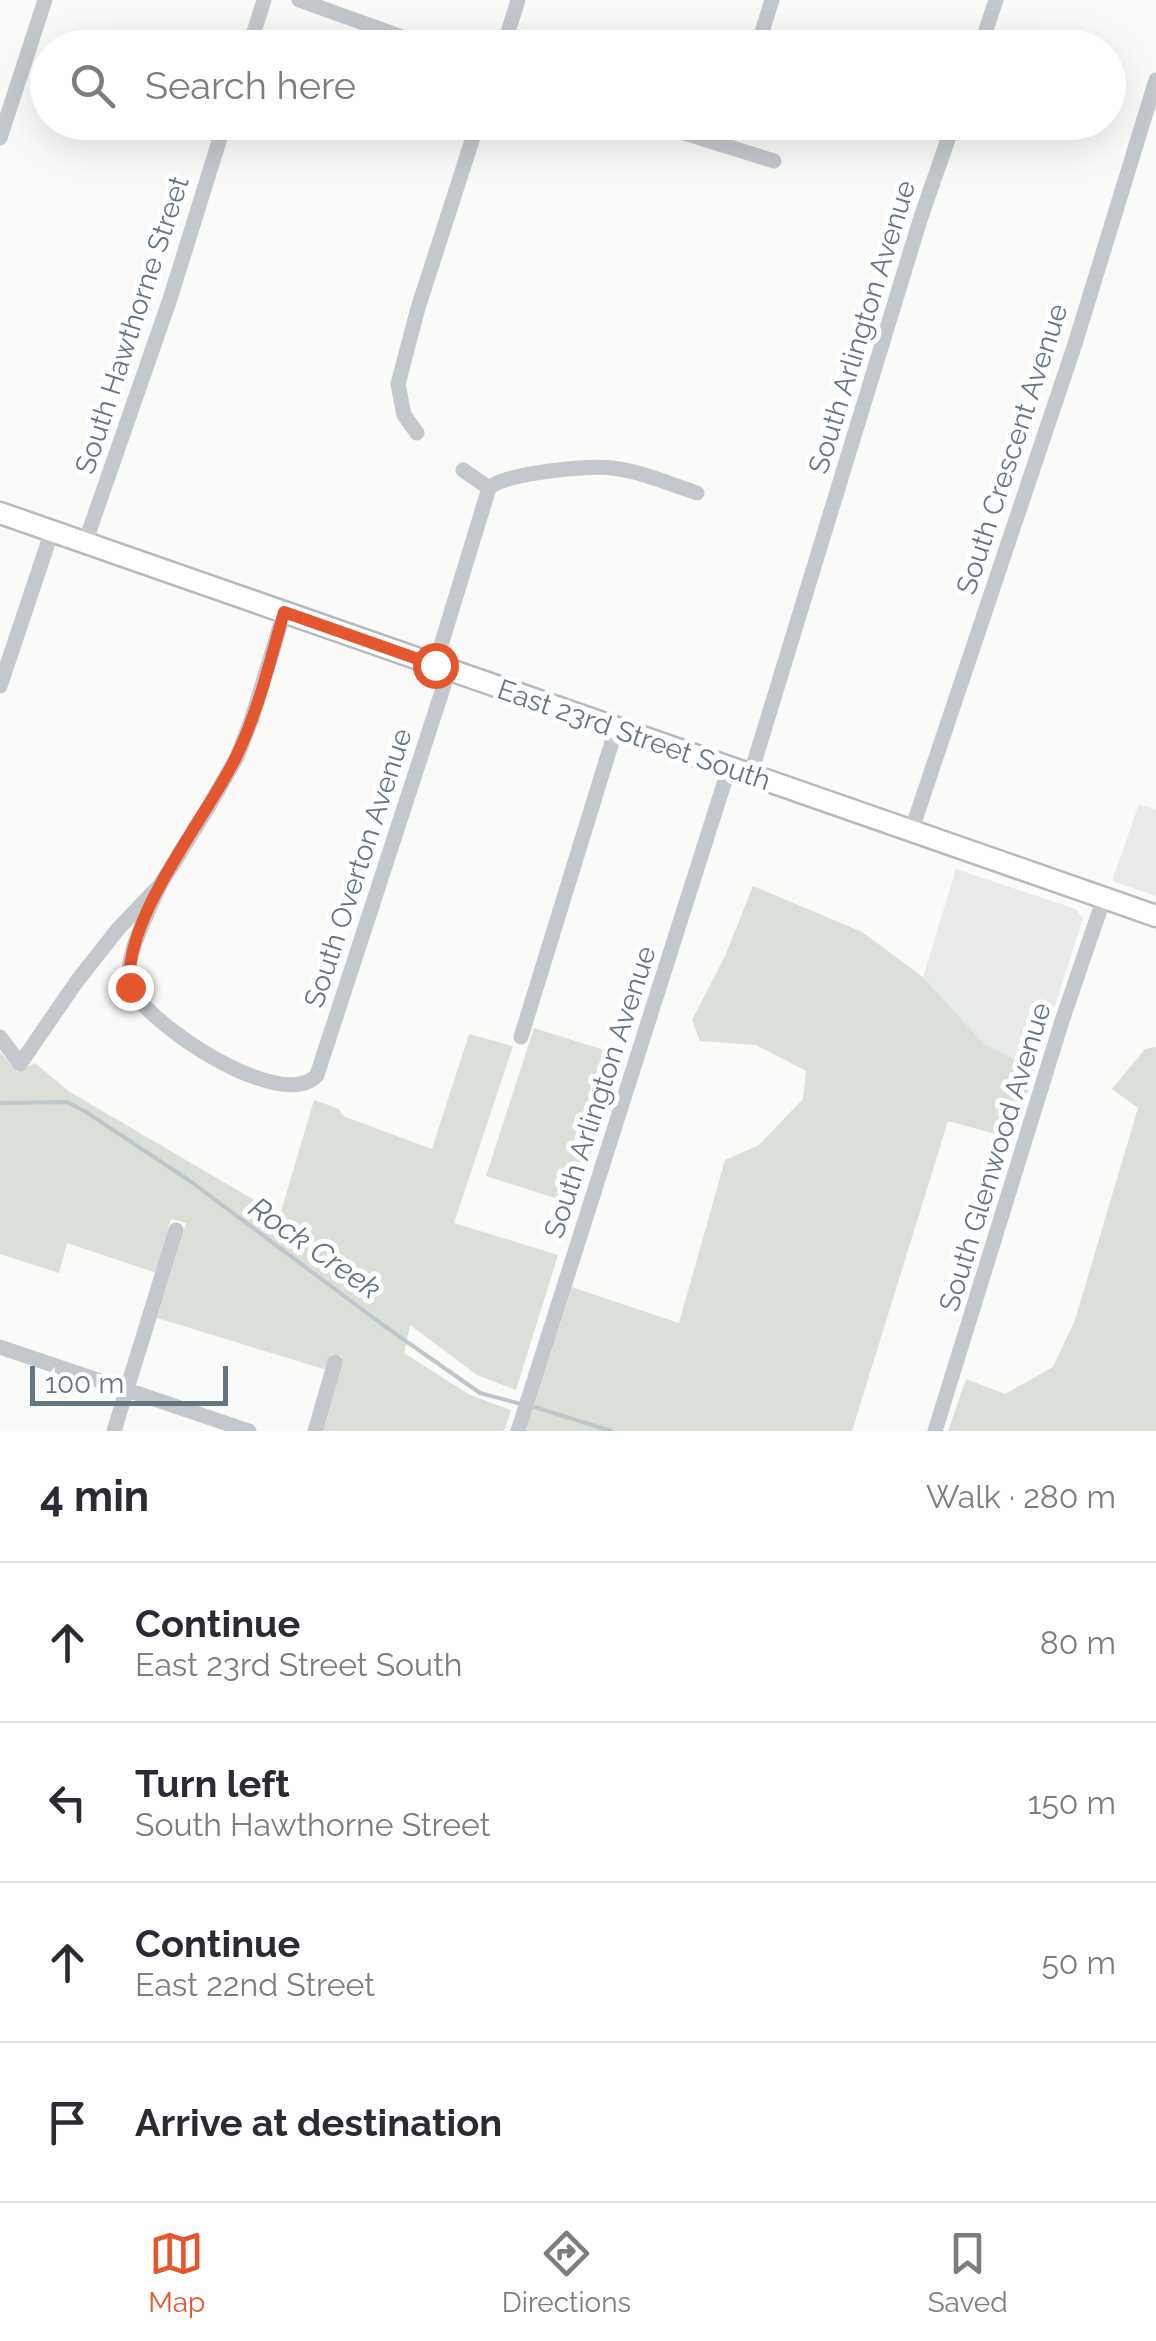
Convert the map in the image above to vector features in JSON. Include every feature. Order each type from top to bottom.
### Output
[{"type":"main road","name":"East 23rd Street South","points":[[0,513],[1156,916]]},
{"type":"street","points":[[34,30],[44,0]]},
{"type":"street","points":[[255,30],[264,0]]},
{"type":"street","points":[[298,0],[382,30]]},
{"type":"street","points":[[509,30],[518,0]]},
{"type":"street","points":[[763,30],[772,0]]},
{"type":"street","points":[[986,30],[996,0]]},
{"type":"street","points":[[0,138],[30,44]]},
{"type":"street","name":"South Crescent Avenue","points":[[911,832],[1075,344],[1156,80]]},
{"type":"street","name":"South Hawthorne Street","points":[[85,543],[220,140]]},
{"type":"street","points":[[417,433],[404,414],[398,384],[472,140]]},
{"type":"street","points":[[700,140],[774,162]]},
{"type":"street","points":[[725,145],[727,140]]},
{"type":"street","name":"South Arlington Avenue","points":[[750,776],[948,140]]},
{"type":"street","points":[[463,470],[489,488],[497,481],[519,475],[610,467],[696,493]]},
{"type":"street","name":"South Overton Avenue","points":[[160,886],[135,944],[128,969],[130,987],[200,1051],[224,1066],[251,1077],[299,1087],[312,1080],[317,1075],[442,668],[489,488]]},
{"type":"street","points":[[0,686],[52,531]]},
{"type":"street","points":[[0,1038],[20,1064],[77,981],[118,929],[160,886],[236,756],[284,612]]},
{"type":"street","points":[[521,1038],[616,729]]},
{"type":"street","name":"South Arlington Avenue","points":[[519,1428],[729,768]]},
{"type":"street","name":"South Glenwood Avenue","points":[[935,1431],[1104,898]]},
{"type":"street","points":[[114,1431],[176,1230]]},
{"type":"street","points":[[0,1347],[249,1431]]},
{"type":"street","points":[[315,1431],[335,1362]]},
{"type":"shaded area","points":[[1139,804],[1156,810],[1156,896],[1112,881]]},
{"type":"shaded area","points":[[956,869],[1076,909],[1083,919],[1034,1070],[983,1043],[923,977]]},
{"type":"shaded area","points":[[753,886],[862,932],[923,977],[983,1043],[1034,1070],[1014,1139],[948,1121],[852,1431],[526,1431],[572,1287],[679,1323],[725,1160],[759,1145],[803,1099],[806,1071],[756,1045],[700,1041],[692,1020],[725,956]]},
{"type":"shaded area","points":[[534,1028],[623,1056],[574,1204],[486,1176]]},
{"type":"shaded area","points":[[469,1034],[513,1046],[454,1223],[558,1255],[516,1390],[477,1375],[410,1325],[404,1353],[470,1395],[511,1410],[504,1431],[321,1431],[342,1356],[331,1354],[327,1370],[157,1318],[186,1223],[171,1219],[156,1273],[67,1243],[59,1273],[0,1254],[0,1052],[17,1072],[35,1063],[70,1092],[280,1215],[314,1100],[339,1109],[343,1116],[432,1149]]},
{"type":"shaded area","points":[[1156,1047],[1156,1431],[948,1431],[966,1379],[1005,1394],[1053,1367],[1075,1320],[1138,1108],[1112,1089],[1145,1049]]},
{"type":"waterway","name":"Rock Creek","points":[[0,1103],[67,1102],[86,1112],[190,1181],[480,1393],[521,1404]]},
{"type":"waterway","name":"Rock Creek","points":[[531,1406],[611,1431]]},
{"type":"route","points":[[130,987],[128,969],[135,944],[160,886],[236,756],[252,718],[284,612],[435,665]]}]
